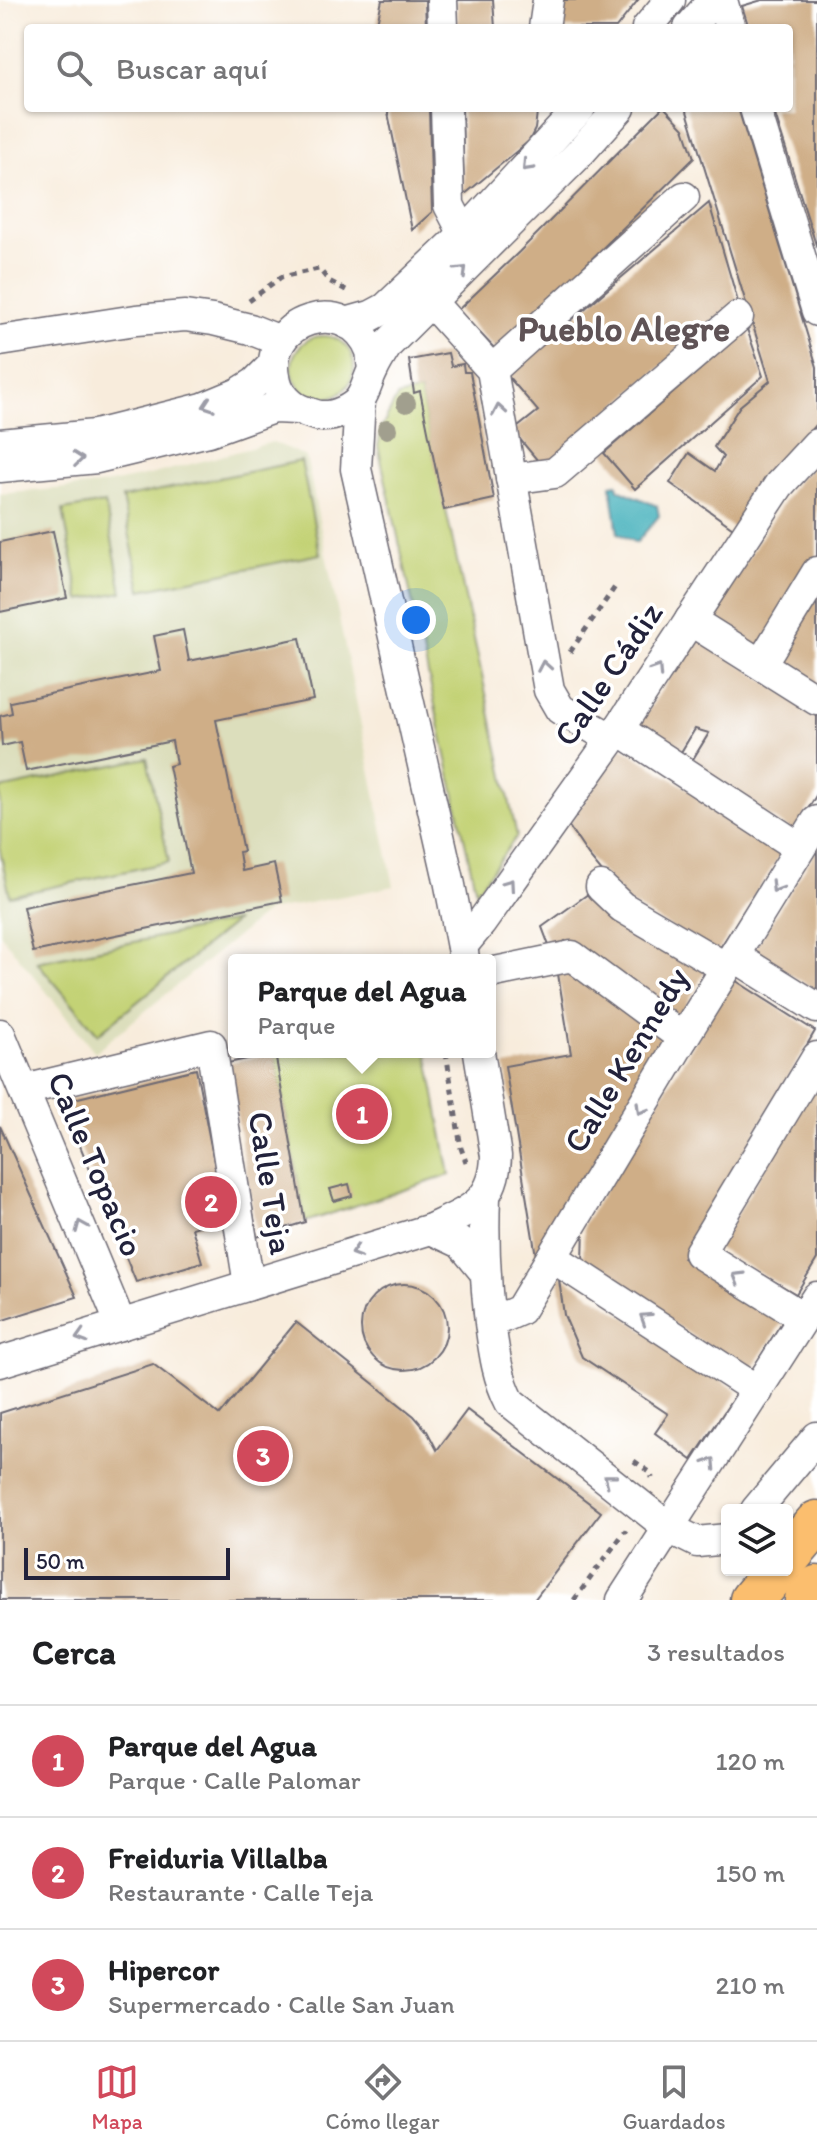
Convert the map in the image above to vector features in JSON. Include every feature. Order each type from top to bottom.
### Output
[{"type":"highway","points":[[793,1551],[817,1523]]},
{"type":"highway","points":[[752,1600],[772,1576]]},
{"type":"highway","points":[[807,1600],[817,1588]]},
{"type":"street","points":[[442,0],[443,24]]},
{"type":"street","points":[[545,24],[548,0]]},
{"type":"street","points":[[650,24],[670,0]]},
{"type":"street","points":[[692,24],[713,0]]},
{"type":"street","points":[[722,0],[729,24]]},
{"type":"street","points":[[446,112],[449,205],[464,234]]},
{"type":"street","points":[[346,323],[386,308],[464,234],[552,121],[571,112]]},
{"type":"street","points":[[463,953],[356,469],[360,400],[388,344],[577,156],[616,112]]},
{"type":"street","points":[[756,112],[817,311]]},
{"type":"street","points":[[492,370],[684,197]]},
{"type":"street","points":[[431,302],[492,370],[548,685],[560,709],[615,734],[800,848]]},
{"type":"street","points":[[0,341],[136,320],[185,316],[250,329],[276,353],[276,384],[286,400],[310,413],[356,469]]},
{"type":"street","points":[[0,444],[95,435],[203,408],[255,383],[295,325],[312,318],[330,317],[359,332],[371,351],[373,370]]},
{"type":"street","points":[[511,479],[555,473],[738,317]]},
{"type":"street","points":[[0,467],[97,458],[209,431],[273,408],[341,413],[360,400]]},
{"type":"street","name":"Calle Cádiz","points":[[463,953],[615,734],[779,485],[817,444]]},
{"type":"street","points":[[761,664],[817,572]]},
{"type":"street","points":[[690,620],[817,700]]},
{"type":"street","name":"Calle Kennedy","points":[[489,1310],[504,1317],[520,1310],[817,821]]},
{"type":"street","points":[[601,887],[622,907],[817,1008]]},
{"type":"street","points":[[496,972],[572,956],[683,1038]]},
{"type":"street","name":"Calle Topacio","points":[[0,1034],[121,1325]]},
{"type":"street","name":"Calle Teja","points":[[24,1090],[211,1045],[249,1285]]},
{"type":"street","points":[[622,1600],[811,1308],[699,1253],[817,1057]]},
{"type":"street","points":[[480,1058],[496,1156],[496,1172],[488,1193],[484,1271],[500,1383],[510,1402],[669,1528],[697,1542],[721,1540]]},
{"type":"street","points":[[0,1362],[431,1229],[462,1214],[488,1193]]},
{"type":"street","points":[[431,1229],[461,1243],[484,1271]]},
{"type":"street","points":[[552,1257],[758,1391]]},
{"type":"street","points":[[761,1504],[817,1437]]},
{"type":"path","points":[[548,685],[615,587]]},
{"type":"path","points":[[447,1058],[461,1148],[467,1166],[488,1193]]},
{"type":"path","points":[[574,1600],[655,1489],[651,1473],[626,1455]]},
{"type":"shaded area","points":[[273,442],[306,457],[394,886],[268,911],[95,1052],[0,934],[0,494],[100,485]]},
{"type":"green space","points":[[323,336],[335,338],[345,345],[352,355],[352,379],[345,389],[335,396],[323,398],[311,396],[301,389],[294,379],[292,367],[294,355],[301,345],[311,338]]},
{"type":"green space","points":[[420,391],[517,836],[476,892],[378,446],[382,427],[397,397]]},
{"type":"green space","points":[[301,461],[320,554],[141,590],[122,498]]},
{"type":"green space","points":[[105,503],[122,592],[80,600],[63,510]]},
{"type":"green space","points":[[147,758],[169,862],[10,896],[0,851],[0,789]]},
{"type":"green space","points":[[236,921],[98,1034],[37,962]]},
{"type":"green space","points":[[276,1058],[428,1058],[450,1175],[305,1222]]},
{"type":"water","points":[[617,484],[618,489],[657,506],[659,516],[636,543],[618,533],[611,485]]},
{"type":"building","points":[[382,0],[425,0],[426,24],[377,24]]},
{"type":"building","points":[[457,0],[493,0],[495,24],[458,24]]},
{"type":"building","points":[[558,0],[638,0],[619,24],[555,24]]},
{"type":"building","points":[[762,0],[817,0],[817,248],[774,112],[793,112],[793,24],[748,24],[742,6]]},
{"type":"building","points":[[388,112],[429,112],[432,212],[412,230]]},
{"type":"building","points":[[462,112],[537,112],[535,129],[529,141],[464,195]]},
{"type":"building","points":[[658,112],[669,112],[684,128],[694,158],[496,350],[458,310]]},
{"type":"building","points":[[687,112],[739,112],[817,367],[817,423],[766,480],[736,530],[670,483],[689,453],[715,471],[723,457],[714,447],[740,406],[770,381]]},
{"type":"building","points":[[709,203],[738,302],[543,467],[513,431],[538,411],[507,375]]},
{"type":"building","points":[[747,329],[763,376],[635,489],[604,453]]},
{"type":"building","points":[[448,353],[451,366],[463,364],[464,372],[470,372],[494,499],[444,510],[420,391],[414,393],[409,360]]},
{"type":"building","points":[[817,463],[817,556],[759,649],[710,618],[798,480]]},
{"type":"building","points":[[53,531],[67,598],[0,612],[0,542]]},
{"type":"building","points":[[817,593],[817,690],[774,662]]},
{"type":"building","points":[[183,630],[189,661],[300,638],[313,700],[216,720],[243,851],[239,852],[242,871],[274,864],[282,901],[33,952],[23,907],[191,873],[169,766],[176,764],[172,741],[26,771],[20,742],[2,746],[0,716],[12,713],[10,702],[161,671],[154,636]]},
{"type":"building","points":[[697,637],[817,714],[817,794],[794,832],[690,764],[709,733],[695,729],[678,757],[636,729]]},
{"type":"building","points":[[621,747],[784,849],[716,954],[626,901],[568,825]]},
{"type":"building","points":[[817,849],[817,991],[753,951]]},
{"type":"building","points":[[595,889],[708,966],[676,1024],[565,941],[551,951],[542,927]]},
{"type":"building","points":[[576,970],[667,1037],[537,1262],[505,1066],[571,1054],[558,974]]},
{"type":"building","points":[[733,979],[815,1031],[683,1258],[784,1319],[750,1373],[583,1265],[584,1224]]},
{"type":"building","points":[[252,1058],[276,1058],[305,1222],[257,1237],[228,1063]]},
{"type":"building","points":[[196,1069],[225,1218],[192,1228],[202,1262],[136,1282],[62,1102]]},
{"type":"building","points":[[817,1079],[817,1259],[796,1294],[717,1248]]},
{"type":"building","points":[[0,1126],[77,1297],[0,1321]]},
{"type":"building","points":[[349,1184],[352,1196],[334,1201],[330,1189]]},
{"type":"building","points":[[558,1273],[738,1391],[692,1460],[655,1433],[668,1414],[582,1357],[564,1315]]},
{"type":"building","points":[[404,1284],[421,1287],[435,1296],[444,1310],[447,1327],[444,1344],[435,1358],[421,1367],[404,1370],[387,1367],[373,1358],[364,1344],[361,1327],[364,1310],[373,1296],[387,1287]]},
{"type":"building","points":[[296,1322],[414,1416],[437,1450],[467,1410],[601,1512],[534,1600],[0,1600],[0,1413],[153,1364],[220,1415]]},
{"type":"place","name":"Parque del Agua","points":[[362,1114]]},
{"type":"place","name":"Freiduria Villalba","points":[[211,1202]]},
{"type":"place","name":"Hipercor","points":[[263,1456]]},
{"type":"district","name":"Pueblo Alegre","points":[[624,328]]}]
